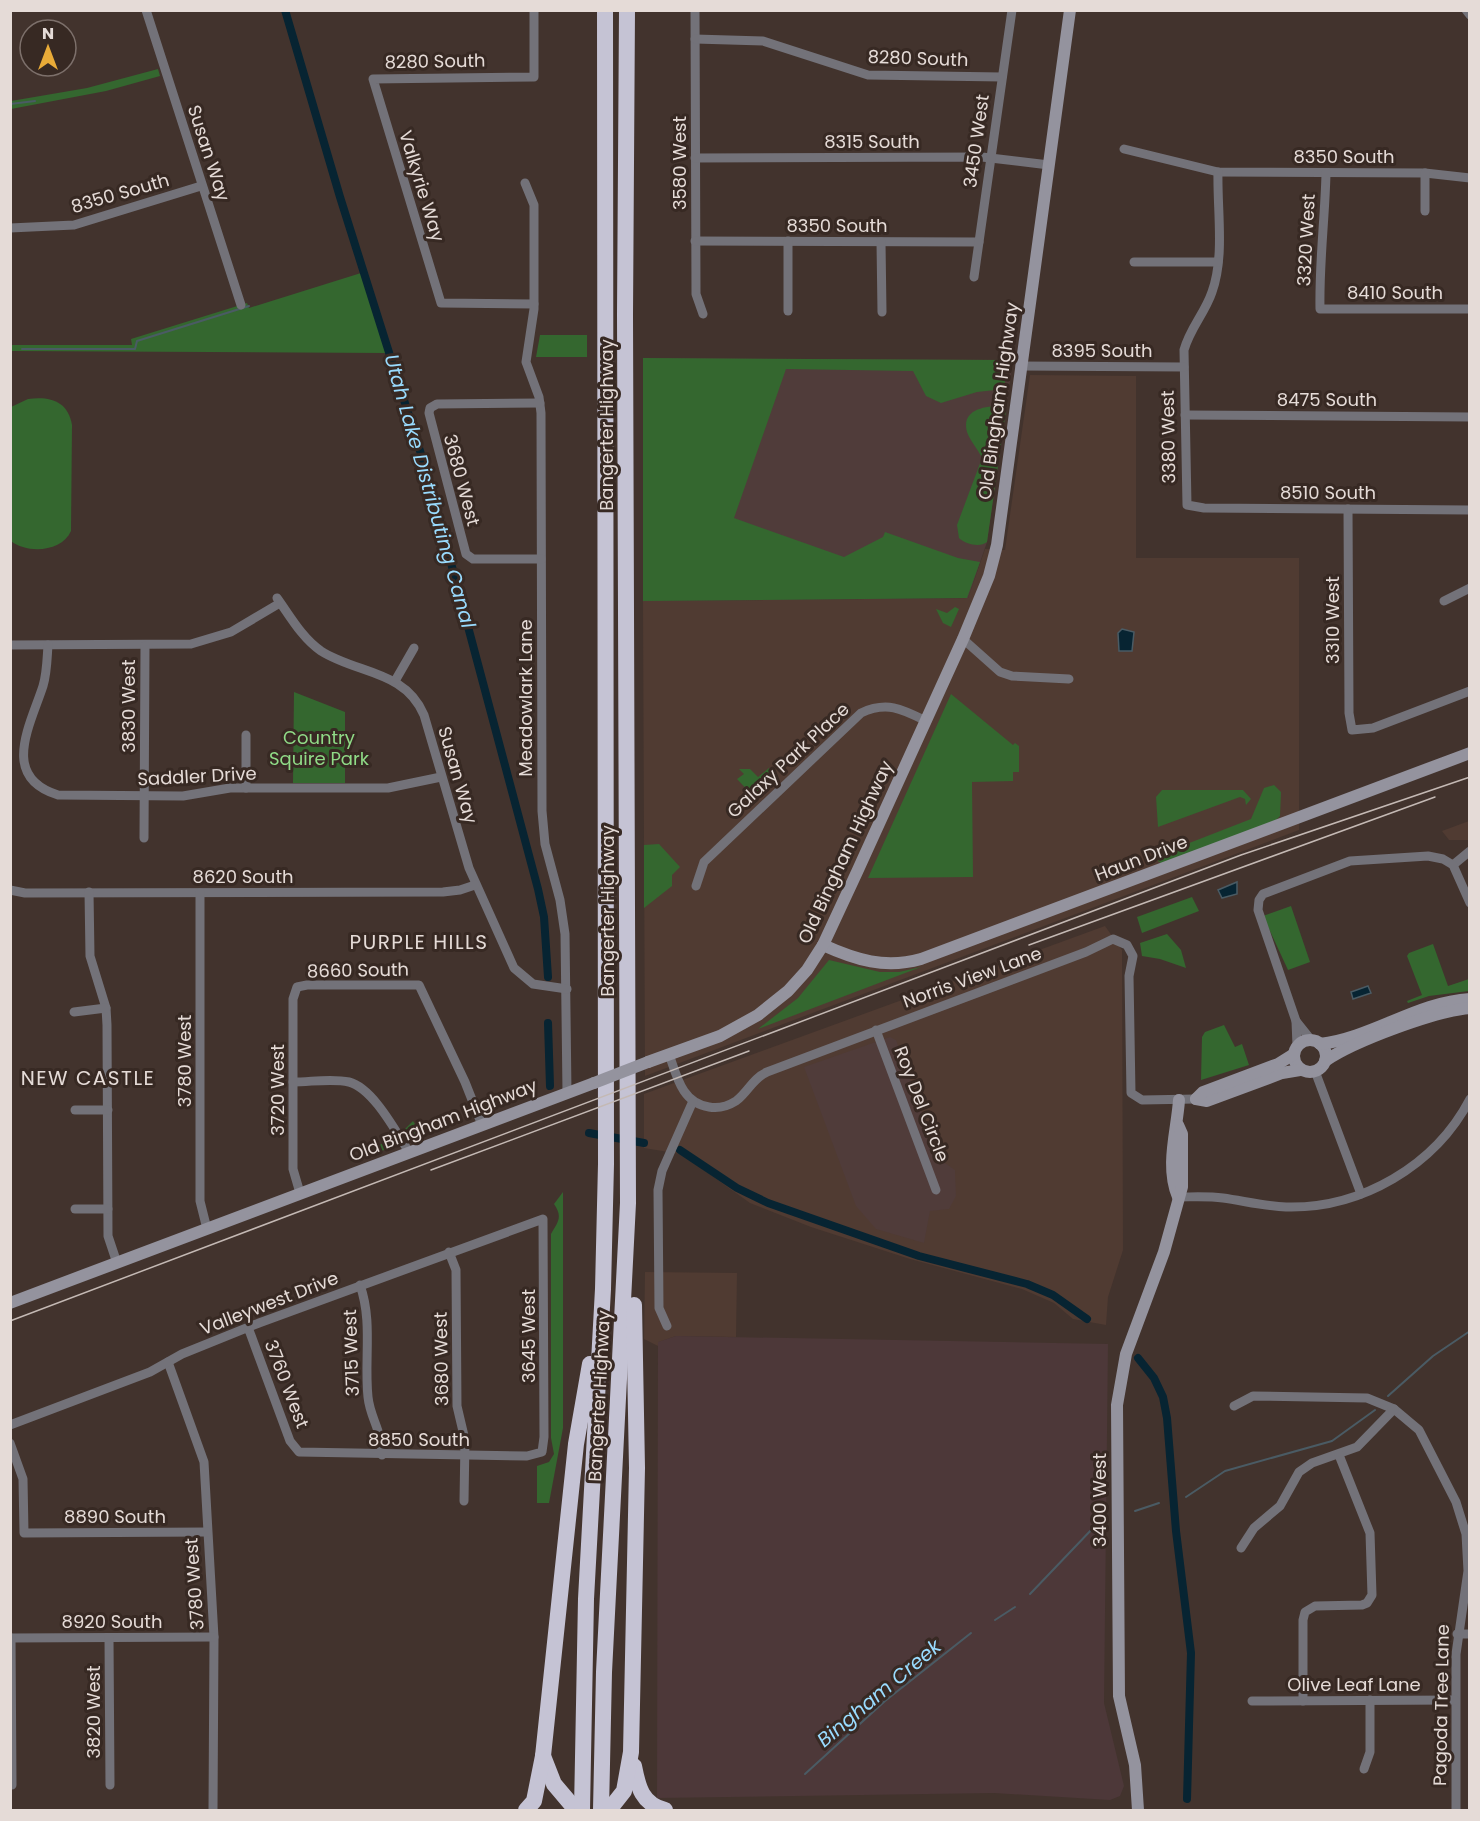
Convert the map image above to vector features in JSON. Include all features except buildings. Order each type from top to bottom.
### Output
[{"type":"highway","name":"Bangerter Highway","points":[[582,1810],[586,1599],[603,1289],[606,1164],[604,10]]},
{"type":"highway","name":"Bangerter Highway","points":[[601,1810],[604,1672],[627,1225],[627,10]]},
{"type":"highway","points":[[609,1810],[624,1791],[631,1752],[637,1468],[633,1244],[627,1225]]},
{"type":"highway","points":[[526,1810],[534,1801],[543,1756],[576,1444],[603,1289]]},
{"type":"highway","points":[[631,1752],[641,1794],[653,1806],[665,1810]]},
{"type":"highway","points":[[543,1756],[554,1784],[576,1810]]},
{"type":"street","name":"Susan Way","points":[[146,10],[241,305]]},
{"type":"street","name":"8280 South","points":[[373,79],[534,77],[534,10]]},
{"type":"street","name":"3580 West","points":[[695,10],[696,294],[703,314]]},
{"type":"street","name":"3450 West","points":[[974,277],[1012,10]]},
{"type":"street","name":"Old Bingham Highway","points":[[10,1303],[720,1036],[758,1016],[794,984],[823,945],[963,639],[989,576],[997,546],[1070,10]]},
{"type":"street","points":[[1466,10],[1470,15]]},
{"type":"street","name":"8280 South","points":[[695,39],[763,41],[868,75],[1002,76]]},
{"type":"street","name":"Valkyrie Way","points":[[373,79],[441,303],[534,303]]},
{"type":"street","name":"8350 South","points":[[1124,149],[1218,172],[1425,172],[1470,178]]},
{"type":"street","name":"8315 South","points":[[696,158],[990,158],[1049,165]]},
{"type":"street","name":"3380 West","points":[[1187,506],[1184,367],[1187,337],[1213,292],[1218,262],[1218,172]]},
{"type":"street","points":[[1425,172],[1425,211]]},
{"type":"street","name":"3320 West","points":[[1320,309],[1320,264],[1326,173]]},
{"type":"street","name":"Meadowlark Lane","points":[[525,183],[534,205],[534,303],[526,362],[540,403],[542,822],[547,856],[563,912],[567,989],[567,1092]]},
{"type":"street","name":"8350 South","points":[[10,228],[74,225],[201,186]]},
{"type":"street","name":"8350 South","points":[[696,241],[979,242]]},
{"type":"street","points":[[788,241],[788,311]]},
{"type":"street","points":[[882,242],[882,312]]},
{"type":"street","points":[[1134,262],[1218,262]]},
{"type":"street","name":"8410 South","points":[[1320,309],[1470,309]]},
{"type":"street","name":"8395 South","points":[[1020,366],[1184,367]]},
{"type":"street","name":"3680 West","points":[[540,403],[437,404],[430,408],[429,413],[463,548],[470,558],[478,560],[541,559]]},
{"type":"street","name":"8475 South","points":[[1185,415],[1470,417]]},
{"type":"street","name":"8510 South","points":[[1187,506],[1470,510]]},
{"type":"street","name":"3310 West","points":[[1348,508],[1349,713],[1352,730],[1373,728],[1470,691]]},
{"type":"street","points":[[1444,601],[1470,588]]},
{"type":"street","name":"Susan Way","points":[[145,646],[205,642],[231,632],[279,600],[303,635],[321,651],[340,661],[395,681],[408,691],[421,708],[476,885],[519,974],[542,987],[567,989]]},
{"type":"street","points":[[963,639],[1000,672],[1012,676],[1069,679]]},
{"type":"street","points":[[10,645],[145,646]]},
{"type":"street","name":"Saddler Drive","points":[[48,645],[43,685],[19,742],[22,770],[39,789],[58,795],[183,796],[222,789],[246,788],[388,788],[441,777]]},
{"type":"street","name":"3830 West","points":[[144,838],[145,646]]},
{"type":"street","points":[[395,681],[414,648]]},
{"type":"street","name":"Galaxy Park Place","points":[[696,886],[704,862],[861,713],[886,705],[898,707],[926,721]]},
{"type":"street","points":[[246,735],[246,788]]},
{"type":"street","name":"Haun Drive","points":[[823,945],[871,963],[890,964],[921,959],[1470,753]]},
{"type":"street","points":[[1453,865],[1470,850]]},
{"type":"street","points":[[1300,1070],[1295,1063],[1296,1021],[1259,915],[1258,903],[1263,894],[1357,860],[1434,857],[1453,865],[1470,903]]},
{"type":"street","name":"8620 South","points":[[10,890],[25,893],[454,891],[476,885]]},
{"type":"street","points":[[89,892],[90,957],[106,1008],[108,1209],[110,1245],[117,1263]]},
{"type":"street","name":"3780 West","points":[[200,893],[200,1201],[207,1229]]},
{"type":"street","name":"Norris View Lane","points":[[693,1101],[713,1108],[728,1106],[763,1074],[1086,952],[1106,941],[1119,940],[1129,947],[1133,956],[1129,976],[1129,1072],[1133,1095],[1142,1100],[1179,1100]]},
{"type":"street","name":"8660 South","points":[[297,987],[307,984],[419,986],[465,1082],[482,1125]]},
{"type":"street","name":"3720 West","points":[[297,987],[293,999],[294,1174],[300,1193]]},
{"type":"street","points":[[1196,1099],[1203,1092],[1278,1064],[1295,1050],[1316,1042],[1340,1040],[1439,1004],[1470,999]]},
{"type":"street","points":[[74,1012],[106,1008]]},
{"type":"street","points":[[1316,1071],[1325,1060],[1344,1049],[1430,1017],[1470,1008]]},
{"type":"street","points":[[1296,1021],[1316,1042],[1325,1060]]},
{"type":"street","name":"Roy Del Circle","points":[[876,1030],[936,1190]]},
{"type":"street","points":[[667,1326],[658,1308],[658,1190],[665,1165],[693,1101],[682,1089],[669,1054]]},
{"type":"street","points":[[1179,1100],[1207,1101],[1282,1073],[1300,1070],[1316,1071]]},
{"type":"street","points":[[1316,1071],[1361,1194]]},
{"type":"street","points":[[293,1082],[339,1081],[361,1087],[371,1096],[409,1152]]},
{"type":"street","points":[[1178,1197],[1223,1198],[1289,1207],[1322,1204],[1361,1194],[1397,1177],[1424,1156],[1446,1134],[1470,1099]]},
{"type":"street","name":"3400 West","points":[[1138,1810],[1135,1765],[1122,1712],[1119,1688],[1117,1405],[1126,1354],[1164,1252],[1178,1197],[1173,1186],[1173,1134],[1178,1125],[1179,1100]]},
{"type":"street","points":[[75,1110],[108,1110]]},
{"type":"street","points":[[75,1209],[108,1209]]},
{"type":"street","name":"Valleywest Drive","points":[[10,1425],[150,1372],[168,1362],[249,1330],[259,1323],[543,1219]]},
{"type":"street","name":"3645 West","points":[[542,1452],[544,1437],[543,1219]]},
{"type":"street","name":"3680 West","points":[[449,1252],[456,1270],[457,1406],[464,1432],[464,1501]]},
{"type":"street","name":"3715 West","points":[[360,1286],[367,1307],[369,1404],[380,1431],[382,1455]]},
{"type":"street","name":"3760 West","points":[[249,1330],[290,1441],[296,1449]]},
{"type":"street","name":"3780 West","points":[[168,1362],[204,1462],[214,1637],[213,1810]]},
{"type":"street","name":"Pagoda Tree Lane","points":[[1234,1406],[1254,1396],[1357,1397],[1378,1400],[1394,1409],[1419,1430],[1459,1509],[1469,1558],[1457,1634],[1456,1810]]},
{"type":"street","points":[[1241,1548],[1254,1528],[1280,1506],[1299,1472],[1312,1463],[1339,1455],[1364,1442],[1394,1409]]},
{"type":"street","name":"8890 South","points":[[10,1443],[23,1479],[24,1533],[207,1532]]},
{"type":"street","name":"8850 South","points":[[296,1449],[309,1454],[382,1455],[527,1456],[542,1452]]},
{"type":"street","points":[[1303,1701],[1303,1620],[1305,1612],[1315,1606],[1362,1605],[1367,1603],[1372,1592],[1370,1533],[1339,1455]]},
{"type":"street","points":[[1457,1634],[1470,1634]]},
{"type":"street","name":"8920 South","points":[[11,1638],[214,1637]]},
{"type":"street","points":[[11,1638],[12,1785]]},
{"type":"street","name":"3820 West","points":[[109,1638],[110,1785]]},
{"type":"street","points":[[1364,1769],[1370,1749],[1370,1700]]},
{"type":"street","name":"Olive Leaf Lane","points":[[1252,1701],[1455,1700]]},
{"type":"shaded area","points":[[643,358],[1013,360],[987,542],[968,598],[643,601]]},
{"type":"shaded area","points":[[1030,375],[1136,376],[1136,558],[1299,558],[1299,830],[645,1076],[643,601],[968,598],[985,549],[1005,550]]},
{"type":"shaded area","points":[[1469,821],[1469,840],[1449,840],[1442,831]]},
{"type":"shaded area","points":[[1105,926],[1122,950],[1123,1250],[1108,1297],[1106,1325],[1073,1319],[1054,1303],[1022,1289],[910,1259],[811,1227],[750,1203],[681,1154],[644,1148],[644,1094]]},
{"type":"shaded area","points":[[890,1037],[896,1040],[939,1159],[955,1170],[956,1196],[949,1209],[930,1211],[924,1243],[876,1229],[856,1206],[804,1067]]},
{"type":"shaded area","points":[[645,1272],[737,1273],[736,1337],[676,1336],[659,1342],[658,1346],[644,1339]]},
{"type":"shaded area","points":[[676,1336],[1108,1344],[1104,1703],[1124,1786],[1120,1796],[1110,1800],[994,1793],[657,1798],[658,1342]]},
{"type":"green space","points":[[158,69],[160,76],[106,91],[11,109],[11,101],[87,88]]},
{"type":"green space","points":[[361,273],[386,353],[11,351],[11,345],[132,345],[131,339],[247,303],[249,308]]},
{"type":"green space","points":[[540,335],[587,335],[587,357],[536,357]]},
{"type":"green space","points":[[643,358],[1008,360],[1004,389],[977,392],[941,403],[926,396],[913,371],[786,369],[734,518],[844,557],[883,537],[885,532],[958,558],[980,562],[967,598],[643,601]]},
{"type":"green space","points":[[44,398],[57,402],[67,410],[72,425],[71,531],[60,543],[44,549],[26,548],[11,541],[11,407],[28,399]]},
{"type":"green space","points":[[1000,406],[1006,410],[987,542],[981,545],[973,544],[959,538],[957,525],[982,458],[968,435],[967,419],[981,408]]},
{"type":"green space","points":[[955,607],[959,609],[951,627],[943,623],[936,609],[947,613]]},
{"type":"green space","name":"Country Squire Park","points":[[294,692],[345,712],[345,783],[293,783]]},
{"type":"green space","points":[[951,694],[1013,745],[1015,743],[1019,746],[1019,772],[1013,772],[1013,781],[972,782],[973,877],[868,878]]},
{"type":"green space","points":[[769,768],[778,776],[755,798],[737,779],[744,774],[739,769],[750,769],[758,777]]},
{"type":"green space","points":[[1274,785],[1281,792],[1280,816],[1275,821],[1162,864],[1158,861],[1156,847],[1173,843],[1179,847],[1251,819],[1264,788]]},
{"type":"green space","points":[[1162,790],[1243,790],[1251,799],[1246,805],[1245,799],[1240,797],[1158,827],[1156,797]]},
{"type":"green space","points":[[659,844],[680,867],[672,875],[672,886],[644,908],[644,845]]},
{"type":"green space","points":[[1192,897],[1199,911],[1142,933],[1137,917]]},
{"type":"green space","points":[[1291,906],[1310,962],[1288,970],[1263,916]]},
{"type":"green space","points":[[1167,934],[1181,950],[1186,968],[1160,959],[1142,956],[1140,943]]},
{"type":"green space","points":[[1433,944],[1448,986],[1469,979],[1469,991],[1429,996],[1408,1003],[1407,1001],[1422,995],[1407,956],[1409,953]]},
{"type":"green space","points":[[829,960],[880,972],[899,972],[921,967],[758,1029],[798,998]]},
{"type":"green space","points":[[1224,1025],[1235,1047],[1242,1044],[1249,1065],[1201,1080],[1202,1037],[1205,1032]]},
{"type":"green space","points":[[413,1121],[422,1135],[412,1139],[405,1129]]},
{"type":"green space","points":[[388,1140],[387,1149],[351,1162]]},
{"type":"green space","points":[[563,1192],[563,1428],[549,1503],[537,1503],[537,1466],[549,1462],[554,1454],[551,1438],[551,1234],[559,1216],[554,1204]]},
{"type":"water","points":[[1122,629],[1134,632],[1132,651],[1119,651],[1118,633]]},
{"type":"water","points":[[1237,882],[1237,894],[1222,898],[1218,890]]},
{"type":"water","points":[[1368,986],[1371,993],[1353,999],[1351,992]]},
{"type":"waterway","name":"Utah Lake Distributing Canal","points":[[285,10],[340,197],[427,473],[538,889],[544,917],[548,977]]},
{"type":"waterway","points":[[10,104],[35,101]]},
{"type":"waterway","points":[[22,349],[135,349],[137,341],[249,306]]},
{"type":"waterway","name":"Utah Lake Distributing Canal","points":[[548,1023],[550,1086]]},
{"type":"waterway","name":"Utah Lake Distributing Canal","points":[[589,1133],[644,1143]]},
{"type":"waterway","name":"Utah Lake Distributing Canal","points":[[680,1150],[737,1188],[768,1203],[919,1256],[1027,1284],[1053,1295],[1087,1319]]},
{"type":"waterway","name":"Bingham Creek","points":[[1388,1396],[1433,1356],[1470,1331]]},
{"type":"waterway","name":"Utah Lake Distributing Canal","points":[[1138,1358],[1154,1378],[1163,1397],[1167,1418],[1176,1531],[1191,1653],[1187,1799]]},
{"type":"waterway","name":"Bingham Creek","points":[[1186,1497],[1225,1471],[1332,1441],[1375,1410]]},
{"type":"waterway","name":"Bingham Creek","points":[[1135,1511],[1159,1503]]},
{"type":"waterway","name":"Bingham Creek","points":[[1030,1594],[1094,1527],[1101,1524]]},
{"type":"waterway","name":"Bingham Creek","points":[[995,1620],[1015,1607]]},
{"type":"waterway","name":"Bingham Creek","points":[[805,1774],[885,1701],[971,1633]]},
{"type":"tram line","points":[[10,1321],[1241,855],[1470,777]]},
{"type":"tram line","points":[[1029,945],[1435,797]]},
{"type":"tram line","points":[[431,1170],[749,1051]]},
{"type":"district","name":"PURPLE HILLS","points":[[419,942]]},
{"type":"district","name":"NEW CASTLE","points":[[88,1078]]}]
